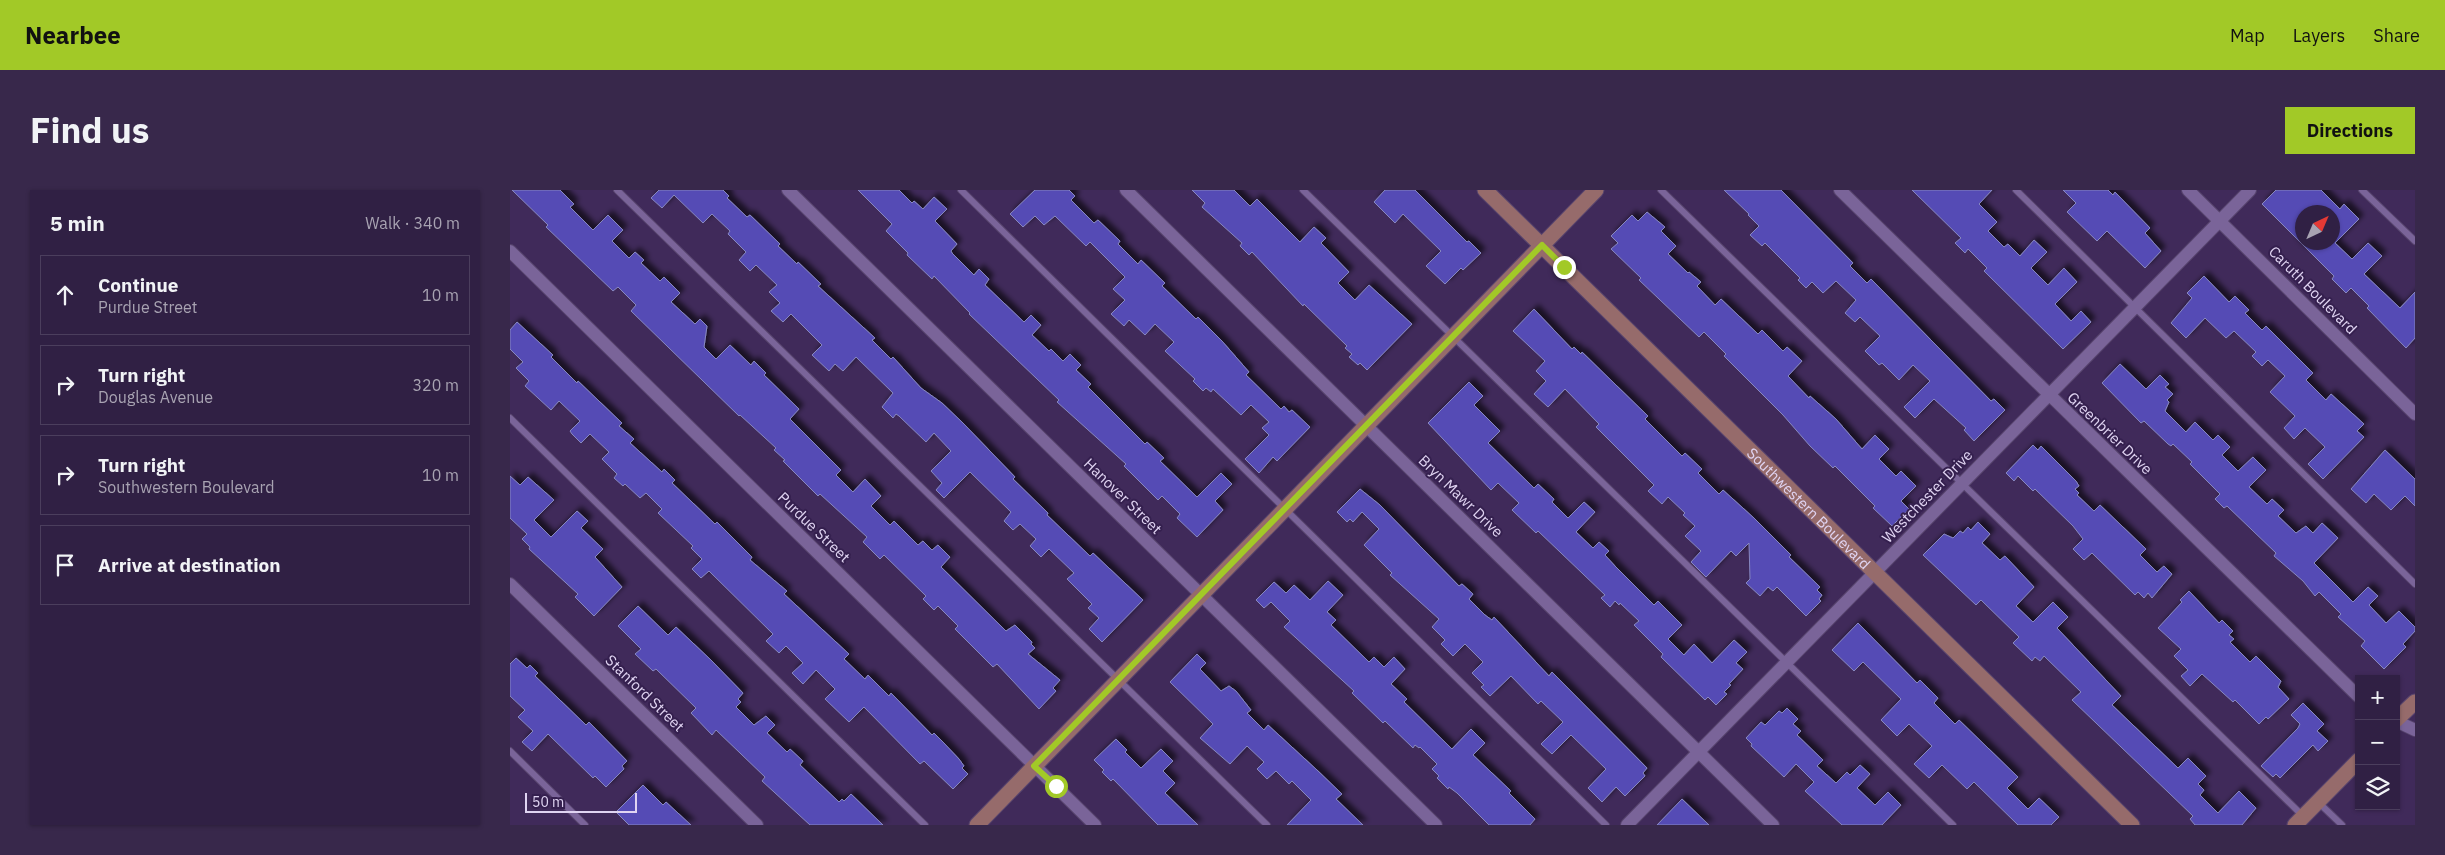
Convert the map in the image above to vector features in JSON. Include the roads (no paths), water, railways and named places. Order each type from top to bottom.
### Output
[{"type":"street","name":"Hanover Street","points":[[788,190],[1436,825]]},
{"type":"street","name":"Bryn Mawr Drive","points":[[1126,190],[1773,825]]},
{"type":"street","name":"Southwestern Boulevard","points":[[1486,190],[2132,825]]},
{"type":"street","points":[[977,825],[1117,679],[1596,190]]},
{"type":"street","name":"Greenbrier Drive","points":[[1840,190],[2048,396],[2355,693]]},
{"type":"street","name":"Caruth Boulevard","points":[[2188,190],[2415,414]]},
{"type":"street","name":"Westchester Drive","points":[[1627,825],[2250,190]]},
{"type":"street","name":"Purdue Street","points":[[510,251],[1095,825]]},
{"type":"street","name":"Stanford Street","points":[[510,584],[757,825]]},
{"type":"street","points":[[2400,716],[2415,702]]},
{"type":"street","points":[[2400,722],[2415,730]]},
{"type":"street","points":[[2299,821],[2355,764]]},
{"type":"lane","points":[[616,190],[1267,825]]},
{"type":"lane","points":[[960,190],[1606,825]]},
{"type":"lane","points":[[1303,190],[1953,825]]},
{"type":"lane","points":[[1662,190],[1961,484],[2299,821]]},
{"type":"lane","points":[[2016,190],[2136,306],[2415,584]]},
{"type":"lane","points":[[2362,190],[2415,242]]},
{"type":"lane","points":[[510,418],[925,825]]},
{"type":"lane","points":[[510,752],[585,825]]},
{"type":"lane","points":[[2318,802],[2342,825]]}]
